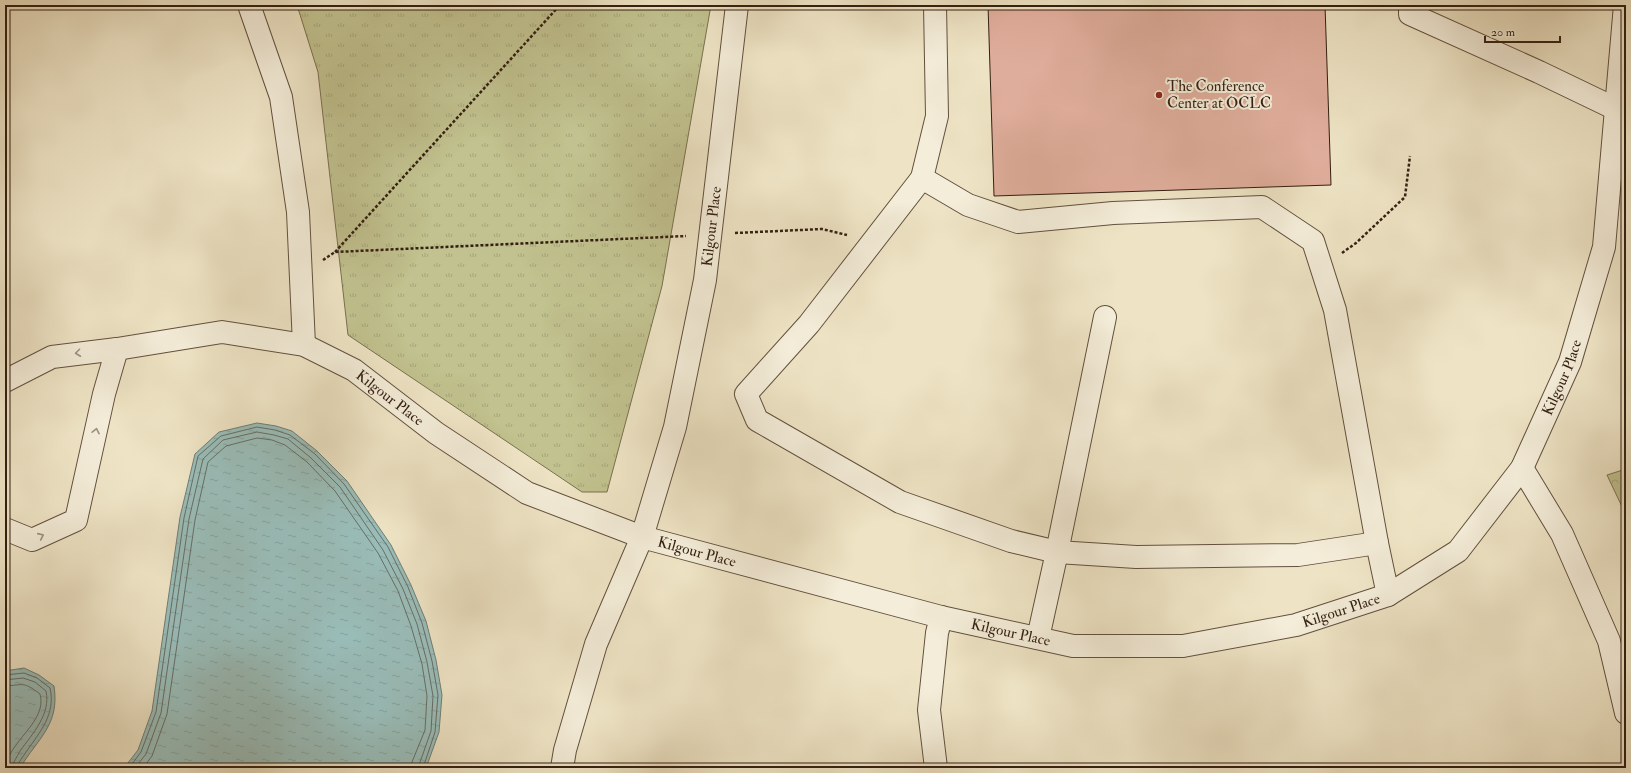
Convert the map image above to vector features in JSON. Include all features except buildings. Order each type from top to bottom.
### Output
[{"type":"street","points":[[249,5],[281,96],[298,212],[304,345]]},
{"type":"street","name":"Kilgour Place","points":[[562,768],[565,750],[596,644],[642,537],[675,427],[705,280],[737,5]]},
{"type":"street","points":[[934,5],[937,116],[922,178],[809,324],[746,394],[757,420],[900,502],[1011,541],[1057,552],[1136,557],[1298,554],[1377,543]]},
{"type":"street","points":[[1410,5],[1410,14],[1539,72],[1616,109]]},
{"type":"street","name":"Kilgour Place","points":[[5,381],[52,357],[117,349],[222,332],[304,345],[354,370],[436,433],[527,493],[642,537],[941,617],[1073,646],[1183,646],[1296,624],[1388,594],[1458,551],[1522,468],[1570,362],[1604,247],[1625,5]]},
{"type":"street","points":[[922,178],[968,205],[1018,222],[1113,213],[1262,207],[1313,241],[1335,310],[1377,543],[1388,594]]},
{"type":"street","points":[[1038,638],[1105,317]]},
{"type":"street","points":[[5,529],[32,540],[76,520],[104,394],[117,349]]},
{"type":"street","points":[[1522,468],[1562,534],[1609,641],[1626,714]]},
{"type":"street","points":[[936,768],[929,710],[937,633],[941,617]]},
{"type":"path","points":[[301,268],[320,262],[335,252],[560,5]]},
{"type":"path","points":[[1322,267],[1356,243],[1405,196],[1410,156]]},
{"type":"path","points":[[335,252],[822,230],[874,240]]},
{"type":"green space","points":[[297,5],[711,5],[662,286],[607,492],[582,492],[348,335],[318,72]]},
{"type":"green space","points":[[1626,469],[1626,513],[1625,513],[1607,475]]},
{"type":"water","points":[[257,423],[276,426],[292,431],[317,451],[347,481],[391,545],[411,585],[426,621],[436,660],[442,695],[439,732],[426,768],[124,768],[138,750],[152,711],[180,517],[195,454],[219,432]]},
{"type":"water","points":[[24,668],[39,675],[54,686],[54,711],[46,730],[20,768],[5,768],[5,671]]},
{"type":"place","name":"The Conference Center at OCLC","points":[[1159,95]]}]
